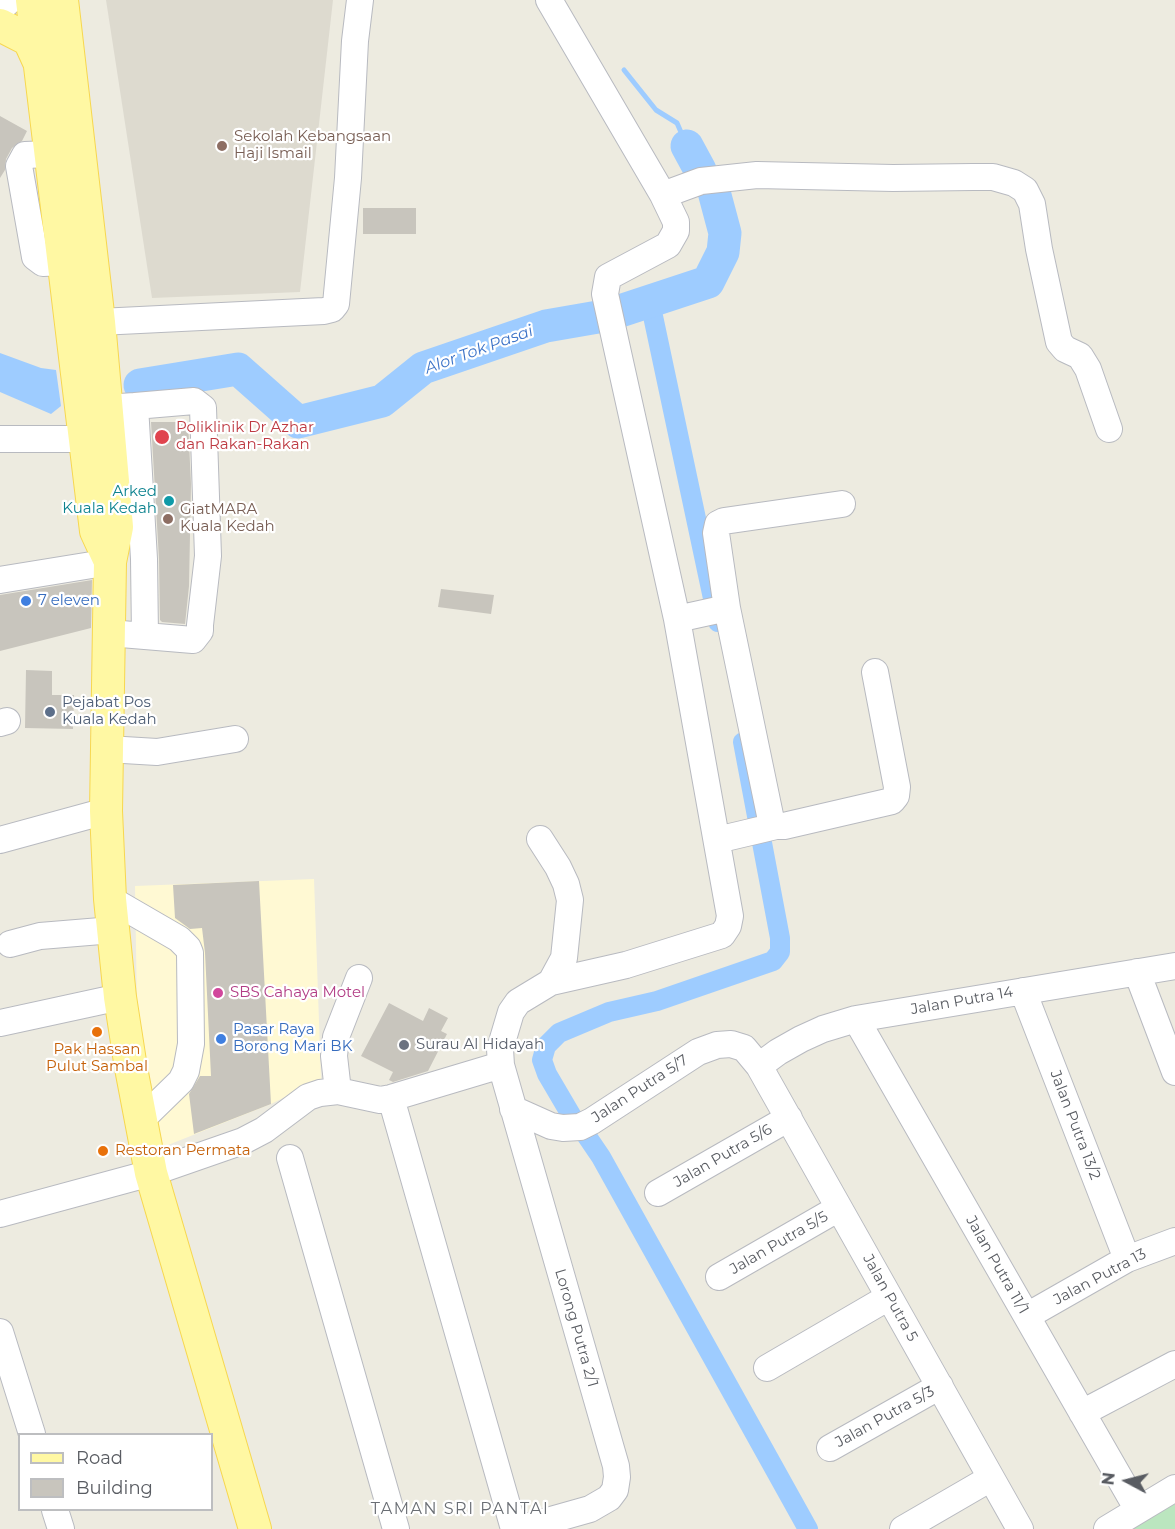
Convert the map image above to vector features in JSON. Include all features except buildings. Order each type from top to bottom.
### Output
[{"type":"main road","points":[[32,0],[96,531],[110,561]]},
{"type":"main road","points":[[62,0],[99,322],[122,407],[117,527],[110,561],[106,811],[113,930],[120,997],[140,1121],[151,1173],[255,1529]]},
{"type":"main road","points":[[0,25],[29,40],[39,62]]},
{"type":"street","points":[[0,9],[10,0]]},
{"type":"street","points":[[99,322],[332,309],[336,304],[348,178],[355,40],[360,0]]},
{"type":"street","points":[[0,1214],[151,1173],[243,1141],[264,1130],[308,1097],[338,1091],[380,1100],[501,1065],[500,1049],[511,1012],[518,1002],[551,982],[626,965],[722,935],[728,926],[730,916],[677,619],[604,288],[608,277],[662,249],[673,239],[676,231],[675,222],[663,195],[549,0]]},
{"type":"street","points":[[663,195],[701,181],[757,175],[893,178],[993,177],[1014,183],[1025,190],[1032,204],[1059,342],[1065,349],[1080,356],[1089,369],[1109,429]]},
{"type":"street","points":[[109,633],[145,636],[193,640],[200,631],[208,556],[203,411],[201,405],[194,401],[122,407],[143,526],[145,636]]},
{"type":"street","points":[[0,439],[85,439]]},
{"type":"street","points":[[761,829],[771,819],[719,609],[716,533],[718,524],[724,521],[842,504]]},
{"type":"street","points":[[0,580],[110,561]]},
{"type":"street","points":[[677,619],[719,609]]},
{"type":"street","points":[[717,840],[892,801],[896,796],[897,787],[875,672]]},
{"type":"street","points":[[107,749],[157,752],[235,739]]},
{"type":"street","points":[[0,840],[106,811]]},
{"type":"street","points":[[540,839],[558,867],[570,900],[564,958],[551,982]]},
{"type":"street","points":[[111,899],[179,939],[190,953],[191,1044],[188,1065],[181,1081],[140,1121]]},
{"type":"street","points":[[10,944],[40,936],[113,930]]},
{"type":"street","name":"Jalan Putra 14","points":[[759,1066],[778,1052],[823,1029],[856,1019],[1175,966]]},
{"type":"street","points":[[1137,972],[1175,1072]]},
{"type":"street","points":[[338,1091],[334,1056],[336,1037],[359,978]]},
{"type":"street","name":"Jalan Putra 13/2","points":[[1023,991],[1127,1260]]},
{"type":"street","points":[[0,1023],[120,997]]},
{"type":"street","name":"Jalan Putra 11/1","points":[[856,1019],[1138,1510]]},
{"type":"street","name":"Jalan Putra 5/7","points":[[513,1109],[551,1126],[580,1127],[698,1052],[717,1045],[731,1044],[744,1048],[759,1066]]},
{"type":"street","name":"Lorong Putra 2/1","points":[[501,1065],[616,1466],[617,1477],[615,1490],[609,1498],[590,1509],[519,1529]]},
{"type":"street","name":"Jalan Putra 5","points":[[759,1066],[1020,1529]]},
{"type":"street","points":[[391,1098],[514,1529]]},
{"type":"street","name":"Jalan Putra 5/6","points":[[658,1193],[789,1118]]},
{"type":"street","points":[[290,1158],[396,1529]]},
{"type":"street","name":"Jalan Putra 5/5","points":[[719,1277],[839,1208]]},
{"type":"street","name":"Jalan Putra 13","points":[[1027,1316],[1127,1260],[1175,1241]]},
{"type":"street","points":[[766,1368],[889,1297]]},
{"type":"street","points":[[0,1332],[32,1433]]},
{"type":"street","points":[[1082,1413],[1175,1364]]},
{"type":"street","name":"Jalan Putra 5/3","points":[[830,1448],[940,1386]]},
{"type":"street","points":[[903,1529],[991,1478]]},
{"type":"street","points":[[1107,1529],[1175,1488]]},
{"type":"street","points":[[56,1511],[61,1529]]},
{"type":"shaded area","name":"Sekolah Kebangsaan Haji Ismail","points":[[106,0],[333,0],[300,292],[152,298]]},
{"type":"shaded area","points":[[314,879],[321,1079],[271,1104],[163,1147],[137,1007],[135,886]]},
{"type":"green space","points":[[1175,1503],[1175,1529],[1130,1529]]},
{"type":"water","points":[[0,353],[41,368],[56,370],[61,406],[51,414],[0,392]]},
{"type":"waterway","name":"Alor Tok Pasai","points":[[624,70],[656,110],[677,123],[687,146]]},
{"type":"waterway","name":"Alor Tok Pasai","points":[[687,146],[700,170]]},
{"type":"waterway","name":"Alor Tok Pasai","points":[[614,313],[708,282],[723,252],[725,233],[713,188]]},
{"type":"waterway","points":[[650,302],[718,622]]},
{"type":"waterway","name":"Alor Tok Pasai","points":[[140,385],[238,369],[298,422],[382,401],[423,368],[546,326],[598,317]]},
{"type":"waterway","points":[[574,1120],[547,1074],[542,1060],[546,1046],[559,1033],[609,1012],[657,1001],[773,961],[780,952],[780,938],[743,742]]},
{"type":"waterway","points":[[584,1132],[601,1157],[808,1529]]},
{"type":"place","name":"Sekolah Kebangsaan Haji Ismail","points":[[222,146]]},
{"type":"place","name":"Poliklinik Dr Azhar dan Rakan-Rakan","points":[[162,437]]},
{"type":"place","name":"Arked Kuala Kedah","points":[[169,501]]},
{"type":"place","name":"GiatMARA Kuala Kedah","points":[[168,519]]},
{"type":"place","name":"7 eleven","points":[[26,601]]},
{"type":"place","name":"Pejabat Pos Kuala Kedah","points":[[50,712]]},
{"type":"place","name":"SBS Cahaya Motel","points":[[218,993]]},
{"type":"place","name":"Pak Hassan Pulut Sambal","points":[[97,1032]]},
{"type":"place","name":"Pasar Raya Borong Mari BK","points":[[221,1039]]},
{"type":"place","name":"Surau Al Hidayah","points":[[404,1045]]},
{"type":"place","name":"Restoran Permata","points":[[103,1151]]},
{"type":"district","name":"TAMAN SRI PANTAI","points":[[460,1509]]}]
